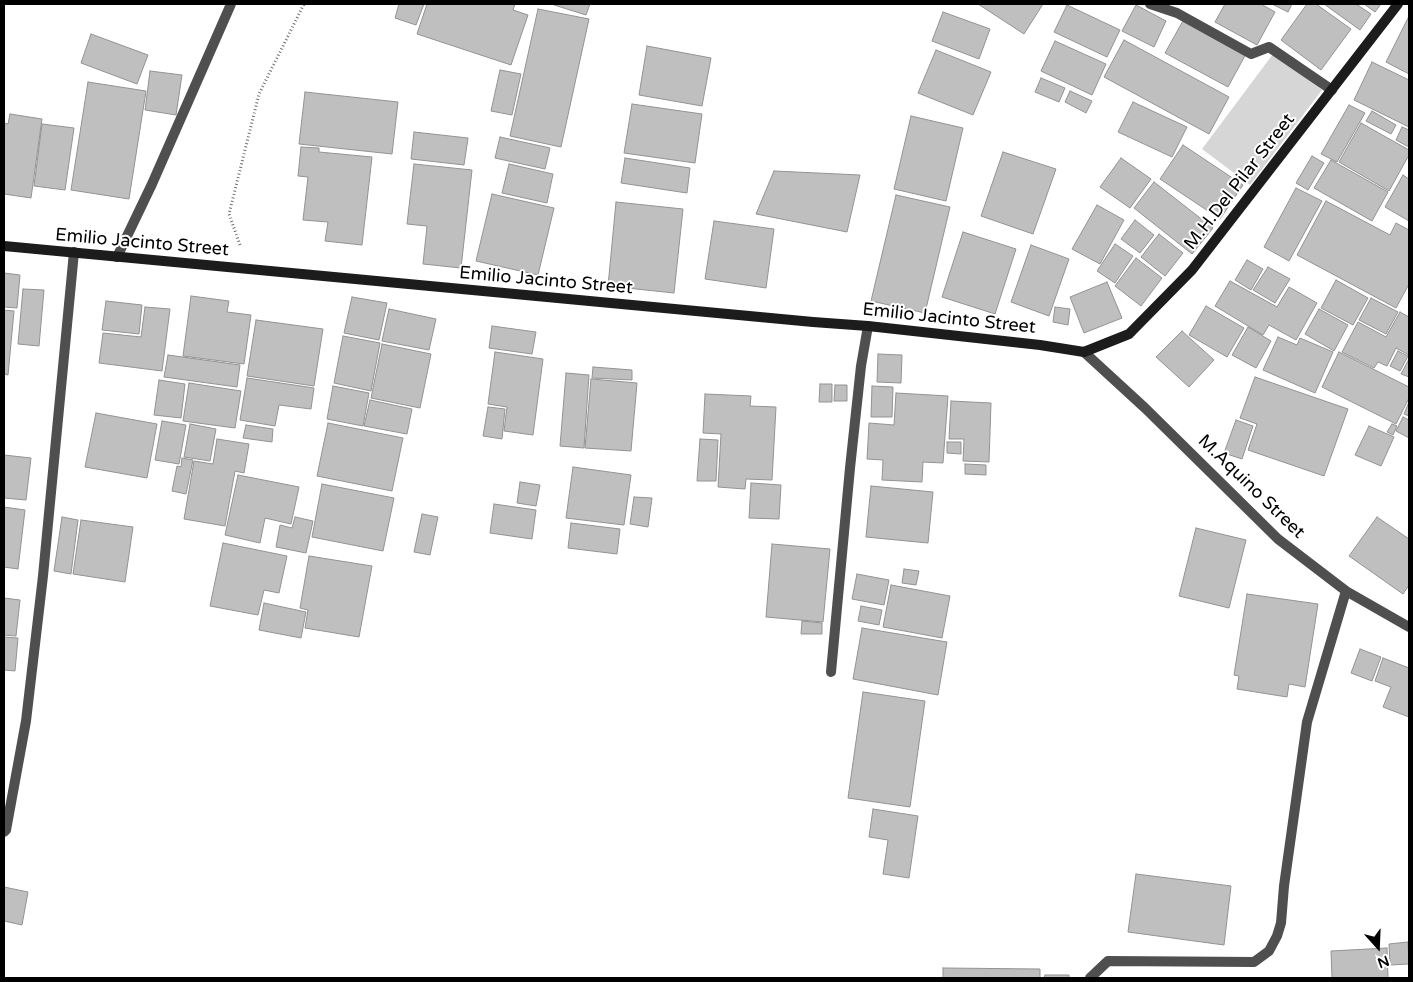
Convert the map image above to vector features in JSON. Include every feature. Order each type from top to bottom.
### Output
[{"type":"street","points":[[117,256],[152,184],[231,4]]},
{"type":"street","points":[[1150,4],[1177,12],[1251,54],[1269,47],[1332,90]]},
{"type":"street","name":"M.H.Del Pilar Street","points":[[1084,352],[1129,334],[1192,270],[1398,4]]},
{"type":"street","name":"Emilio Jacinto Street","points":[[4,246],[803,322],[868,326],[1040,344],[1084,352]]},
{"type":"street","points":[[4,832],[6,830],[26,721],[44,566],[74,252]]},
{"type":"street","points":[[831,672],[850,468],[861,366],[868,326]]},
{"type":"street","name":"M.Aquino Street","points":[[1084,352],[1145,408],[1278,539],[1346,592],[1409,628]]},
{"type":"street","points":[[1090,978],[1108,961],[1254,962],[1269,951],[1277,936],[1281,922],[1284,886],[1307,722],[1346,592]]},
{"type":"path","points":[[249,269],[230,214],[259,94],[304,4]]},
{"type":"shaded area","points":[[1273,54],[1322,90],[1250,185],[1202,149]]},
{"type":"building","points":[[399,4],[424,4],[416,25],[395,18]]},
{"type":"building","points":[[427,4],[515,4],[513,10],[528,15],[511,65],[417,34]]},
{"type":"building","points":[[555,4],[590,4],[586,15]]},
{"type":"building","points":[[978,4],[1043,4],[1024,34]]},
{"type":"building","points":[[1225,4],[1261,4],[1275,12],[1257,45],[1215,22]]},
{"type":"building","points":[[1272,4],[1292,4],[1288,12]]},
{"type":"building","points":[[1307,4],[1316,4],[1351,29],[1321,70],[1281,40]]},
{"type":"building","points":[[1324,4],[1356,4],[1371,14],[1360,30]]},
{"type":"building","points":[[1364,4],[1381,4],[1375,12]]},
{"type":"building","points":[[1067,5],[1120,30],[1107,57],[1054,32]]},
{"type":"building","points":[[1136,5],[1166,21],[1154,47],[1122,31]]},
{"type":"building","points":[[538,9],[589,19],[561,147],[510,136]]},
{"type":"building","points":[[943,12],[990,29],[979,59],[932,41]]},
{"type":"building","points":[[1409,16],[1409,74],[1386,62]]},
{"type":"building","points":[[1184,19],[1247,52],[1228,87],[1165,53]]},
{"type":"building","points":[[91,34],[148,55],[137,84],[81,63]]},
{"type":"building","points":[[1124,40],[1229,97],[1209,134],[1104,77]]},
{"type":"building","points":[[1055,41],[1106,64],[1092,95],[1041,71]]},
{"type":"building","points":[[647,46],[711,58],[702,106],[639,95]]},
{"type":"building","points":[[936,50],[991,72],[973,115],[918,93]]},
{"type":"building","points":[[1372,62],[1409,80],[1409,127],[1354,100]]},
{"type":"building","points":[[500,70],[521,74],[512,115],[491,111]]},
{"type":"building","points":[[150,71],[182,75],[176,115],[145,110]]},
{"type":"building","points":[[1041,78],[1065,88],[1059,102],[1035,92]]},
{"type":"building","points":[[88,82],[146,91],[129,199],[71,190]]},
{"type":"building","points":[[1070,91],[1092,101],[1086,113],[1065,102]]},
{"type":"building","points":[[305,92],[398,102],[392,154],[299,144]]},
{"type":"building","points":[[1133,102],[1187,127],[1172,157],[1118,132]]},
{"type":"building","points":[[632,104],[702,114],[695,163],[624,153]]},
{"type":"building","points":[[1349,105],[1365,113],[1337,162],[1321,154]]},
{"type":"building","points":[[1372,111],[1396,125],[1391,134],[1366,121]]},
{"type":"building","points":[[10,114],[42,119],[31,198],[4,194],[4,123],[8,124]]},
{"type":"building","points":[[911,116],[963,128],[946,201],[894,189]]},
{"type":"building","points":[[1361,123],[1409,150],[1409,155],[1389,191],[1339,162]]},
{"type":"building","points":[[42,124],[74,128],[65,190],[34,186]]},
{"type":"building","points":[[1402,127],[1409,130],[1409,147],[1396,140]]},
{"type":"building","points":[[414,132],[468,138],[464,165],[411,159]]},
{"type":"building","points":[[500,137],[550,148],[545,169],[495,158]]},
{"type":"building","points":[[1183,145],[1243,185],[1220,219],[1160,179]]},
{"type":"building","points":[[301,147],[319,148],[319,152],[372,157],[362,245],[325,241],[328,222],[303,220],[308,177],[298,176]]},
{"type":"building","points":[[1003,152],[1056,169],[1033,234],[981,216]]},
{"type":"building","points":[[1312,156],[1324,163],[1308,190],[1296,183]]},
{"type":"building","points":[[625,158],[690,168],[687,193],[621,183]]},
{"type":"building","points":[[1121,158],[1151,179],[1130,208],[1100,187]]},
{"type":"building","points":[[1331,160],[1388,192],[1372,221],[1314,188]]},
{"type":"building","points":[[414,164],[472,170],[461,268],[423,264],[427,226],[407,224]]},
{"type":"building","points":[[509,164],[553,174],[547,203],[502,193]]},
{"type":"building","points":[[774,171],[860,175],[847,232],[756,214]]},
{"type":"building","points":[[1403,175],[1409,179],[1409,221],[1385,207]]},
{"type":"building","points":[[1154,182],[1213,228],[1192,254],[1134,208]]},
{"type":"building","points":[[1296,188],[1322,201],[1289,261],[1264,247]]},
{"type":"building","points":[[492,194],[554,208],[538,275],[476,261]]},
{"type":"building","points":[[896,195],[950,207],[925,313],[871,301]]},
{"type":"building","points":[[1326,201],[1390,235],[1396,223],[1409,230],[1409,284],[1396,308],[1297,255]]},
{"type":"building","points":[[616,202],[683,209],[674,293],[608,286]]},
{"type":"building","points":[[1097,205],[1124,220],[1100,264],[1072,249]]},
{"type":"building","points":[[1135,220],[1154,235],[1140,253],[1121,239]]},
{"type":"building","points":[[714,221],[774,229],[766,288],[705,279]]},
{"type":"building","points":[[963,232],[1016,249],[995,314],[942,297]]},
{"type":"building","points":[[1159,234],[1183,253],[1165,276],[1141,257]]},
{"type":"building","points":[[1115,244],[1133,256],[1115,283],[1097,271]]},
{"type":"building","points":[[1031,245],[1069,259],[1049,316],[1011,302]]},
{"type":"building","points":[[1136,258],[1162,278],[1141,306],[1115,286]]},
{"type":"building","points":[[1247,260],[1263,269],[1251,290],[1235,280]]},
{"type":"building","points":[[1268,267],[1290,279],[1275,303],[1253,290]]},
{"type":"building","points":[[4,273],[20,275],[17,308],[4,307]]},
{"type":"building","points":[[1336,280],[1368,298],[1353,325],[1321,308]]},
{"type":"building","points":[[1230,281],[1277,307],[1289,287],[1317,303],[1296,340],[1269,325],[1263,335],[1215,306]]},
{"type":"building","points":[[1107,282],[1122,318],[1084,333],[1070,297]]},
{"type":"building","points":[[23,289],[44,290],[39,346],[18,344]]},
{"type":"building","points":[[191,296],[229,301],[227,312],[251,315],[244,364],[183,356]]},
{"type":"building","points":[[352,297],[387,303],[379,340],[344,333]]},
{"type":"building","points":[[1371,298],[1398,312],[1386,334],[1359,320]]},
{"type":"building","points":[[106,301],[142,305],[139,334],[102,330]]},
{"type":"building","points":[[1206,306],[1244,328],[1227,357],[1189,335]]},
{"type":"building","points":[[145,307],[170,309],[162,371],[99,363],[103,333],[141,337]]},
{"type":"building","points":[[1055,307],[1070,309],[1068,325],[1053,322]]},
{"type":"building","points":[[389,309],[436,319],[429,350],[382,341]]},
{"type":"building","points":[[1319,309],[1348,325],[1334,351],[1305,334]]},
{"type":"building","points":[[4,310],[14,311],[8,375],[4,374]]},
{"type":"building","points":[[1400,312],[1409,317],[1409,355],[1396,348],[1387,366],[1378,362],[1374,368],[1342,352],[1358,322],[1386,337]]},
{"type":"building","points":[[256,320],[323,329],[314,386],[247,376]]},
{"type":"building","points":[[492,326],[536,332],[532,354],[489,348]]},
{"type":"building","points":[[1248,327],[1271,341],[1256,368],[1232,355]]},
{"type":"building","points":[[1182,331],[1214,360],[1189,387],[1156,357]]},
{"type":"building","points":[[343,336],[380,343],[371,391],[334,383]]},
{"type":"building","points":[[1278,337],[1297,345],[1300,338],[1333,352],[1315,393],[1263,370]]},
{"type":"building","points":[[382,344],[431,354],[420,408],[371,398]]},
{"type":"building","points":[[1398,351],[1408,356],[1400,371],[1390,366]]},
{"type":"building","points":[[495,352],[543,359],[533,435],[504,431],[507,407],[488,404]]},
{"type":"building","points":[[1339,352],[1409,387],[1409,398],[1396,424],[1322,387]]},
{"type":"building","points":[[878,354],[902,355],[901,383],[877,382]]},
{"type":"building","points":[[168,355],[240,365],[237,387],[164,377]]},
{"type":"building","points":[[1409,359],[1409,377],[1401,374]]},
{"type":"building","points":[[593,367],[632,370],[632,380],[592,378]]},
{"type":"building","points":[[566,373],[589,375],[584,448],[560,446]]},
{"type":"building","points":[[1255,377],[1348,409],[1324,476],[1248,450],[1257,424],[1240,418]]},
{"type":"building","points":[[247,378],[314,388],[311,409],[279,405],[275,426],[240,420]]},
{"type":"building","points":[[591,379],[637,383],[631,451],[585,448]]},
{"type":"building","points":[[159,380],[185,384],[181,418],[154,415]]},
{"type":"building","points":[[189,383],[241,391],[235,428],[183,421]]},
{"type":"building","points":[[820,384],[832,384],[832,402],[819,402]]},
{"type":"building","points":[[835,385],[847,385],[847,401],[834,401]]},
{"type":"building","points":[[333,386],[369,393],[363,426],[327,419]]},
{"type":"building","points":[[872,386],[893,387],[892,417],[871,417]]},
{"type":"building","points":[[896,393],[948,396],[943,463],[923,462],[922,482],[882,480],[883,460],[867,459],[869,423],[894,425]]},
{"type":"building","points":[[705,394],[751,396],[750,406],[776,407],[772,480],[746,479],[745,489],[718,487],[721,434],[703,433]]},
{"type":"building","points":[[370,400],[412,409],[407,434],[364,426]]},
{"type":"building","points":[[951,401],[991,403],[989,462],[963,461],[964,439],[949,439]]},
{"type":"building","points":[[1409,402],[1409,416],[1404,414]]},
{"type":"building","points":[[488,407],[505,409],[502,439],[483,436]]},
{"type":"building","points":[[96,413],[157,424],[147,478],[85,467]]},
{"type":"building","points":[[1403,417],[1409,420],[1409,438],[1396,431]]},
{"type":"building","points":[[1236,420],[1253,426],[1242,459],[1224,453]]},
{"type":"building","points":[[162,421],[186,425],[179,464],[155,460]]},
{"type":"building","points":[[328,423],[403,438],[392,491],[317,476]]},
{"type":"building","points":[[190,424],[216,429],[210,461],[184,457]]},
{"type":"building","points":[[1392,424],[1397,426],[1393,435],[1387,432]]},
{"type":"building","points":[[246,425],[273,429],[272,442],[243,438]]},
{"type":"building","points":[[1369,426],[1394,437],[1381,466],[1355,455]]},
{"type":"building","points":[[217,439],[249,444],[244,473],[235,471],[225,526],[184,519],[194,461],[213,464]]},
{"type":"building","points":[[700,439],[718,440],[716,481],[697,481]]},
{"type":"building","points":[[947,442],[961,442],[961,454],[947,453]]},
{"type":"building","points":[[4,455],[31,458],[26,500],[4,498]]},
{"type":"building","points":[[182,458],[193,460],[186,494],[172,491],[177,466],[181,467]]},
{"type":"building","points":[[965,464],[986,465],[986,475],[965,474]]},
{"type":"building","points":[[573,467],[631,475],[624,525],[566,518]]},
{"type":"building","points":[[238,475],[299,487],[291,524],[265,518],[260,543],[225,535]]},
{"type":"building","points":[[520,482],[540,485],[536,506],[517,503]]},
{"type":"building","points":[[751,483],[781,485],[779,519],[749,518]]},
{"type":"building","points":[[322,484],[394,498],[383,551],[312,537]]},
{"type":"building","points":[[871,486],[933,492],[928,543],[866,537]]},
{"type":"building","points":[[634,497],[652,498],[648,527],[630,524]]},
{"type":"building","points":[[494,504],[536,510],[532,539],[490,533]]},
{"type":"building","points":[[4,507],[25,510],[18,569],[4,567]]},
{"type":"building","points":[[422,514],[438,517],[430,555],[414,552]]},
{"type":"building","points":[[62,517],[78,520],[71,574],[54,571]]},
{"type":"building","points":[[295,517],[313,521],[306,553],[276,547],[280,525],[292,528]]},
{"type":"building","points":[[1377,517],[1409,539],[1409,585],[1403,594],[1349,556]]},
{"type":"building","points":[[81,520],[133,527],[125,582],[73,574]]},
{"type":"building","points":[[571,523],[620,529],[617,554],[568,548]]},
{"type":"building","points":[[1196,528],[1246,540],[1229,608],[1179,596]]},
{"type":"building","points":[[223,543],[287,556],[279,593],[264,590],[258,615],[210,606]]},
{"type":"building","points":[[772,544],[830,549],[823,622],[766,617]]},
{"type":"building","points":[[309,556],[372,566],[359,637],[305,628],[308,610],[300,608]]},
{"type":"building","points":[[904,569],[919,571],[916,585],[902,583]]},
{"type":"building","points":[[857,574],[889,580],[884,605],[852,599]]},
{"type":"building","points":[[891,585],[950,596],[942,638],[883,627]]},
{"type":"building","points":[[1247,594],[1318,604],[1305,687],[1289,684],[1287,697],[1237,689],[1239,676],[1234,675]]},
{"type":"building","points":[[4,598],[20,600],[16,636],[4,635]]},
{"type":"building","points":[[264,603],[306,612],[301,638],[259,630]]},
{"type":"building","points":[[861,606],[882,610],[879,625],[858,621]]},
{"type":"building","points":[[802,621],[822,623],[822,634],[801,634]]},
{"type":"building","points":[[862,628],[947,642],[938,695],[853,679]]},
{"type":"building","points":[[4,637],[18,638],[15,671],[4,670]]},
{"type":"building","points":[[1360,649],[1381,657],[1372,681],[1351,673]]},
{"type":"building","points":[[1383,658],[1409,668],[1409,717],[1383,707],[1391,687],[1375,681]]},
{"type":"building","points":[[863,692],[925,701],[910,807],[848,798]]},
{"type":"building","points":[[873,809],[918,816],[909,878],[883,874],[888,840],[869,837]]},
{"type":"building","points":[[1136,874],[1231,886],[1224,945],[1128,932]]},
{"type":"building","points":[[4,887],[28,892],[22,925],[4,921]]},
{"type":"building","points":[[1408,942],[1409,964],[1390,965],[1389,944]]},
{"type":"building","points":[[1387,948],[1388,978],[1332,978],[1331,951]]},
{"type":"building","points":[[943,968],[1040,969],[1040,978],[943,978]]},
{"type":"building","points":[[1045,975],[1069,975],[1069,978],[1044,978]]}]
